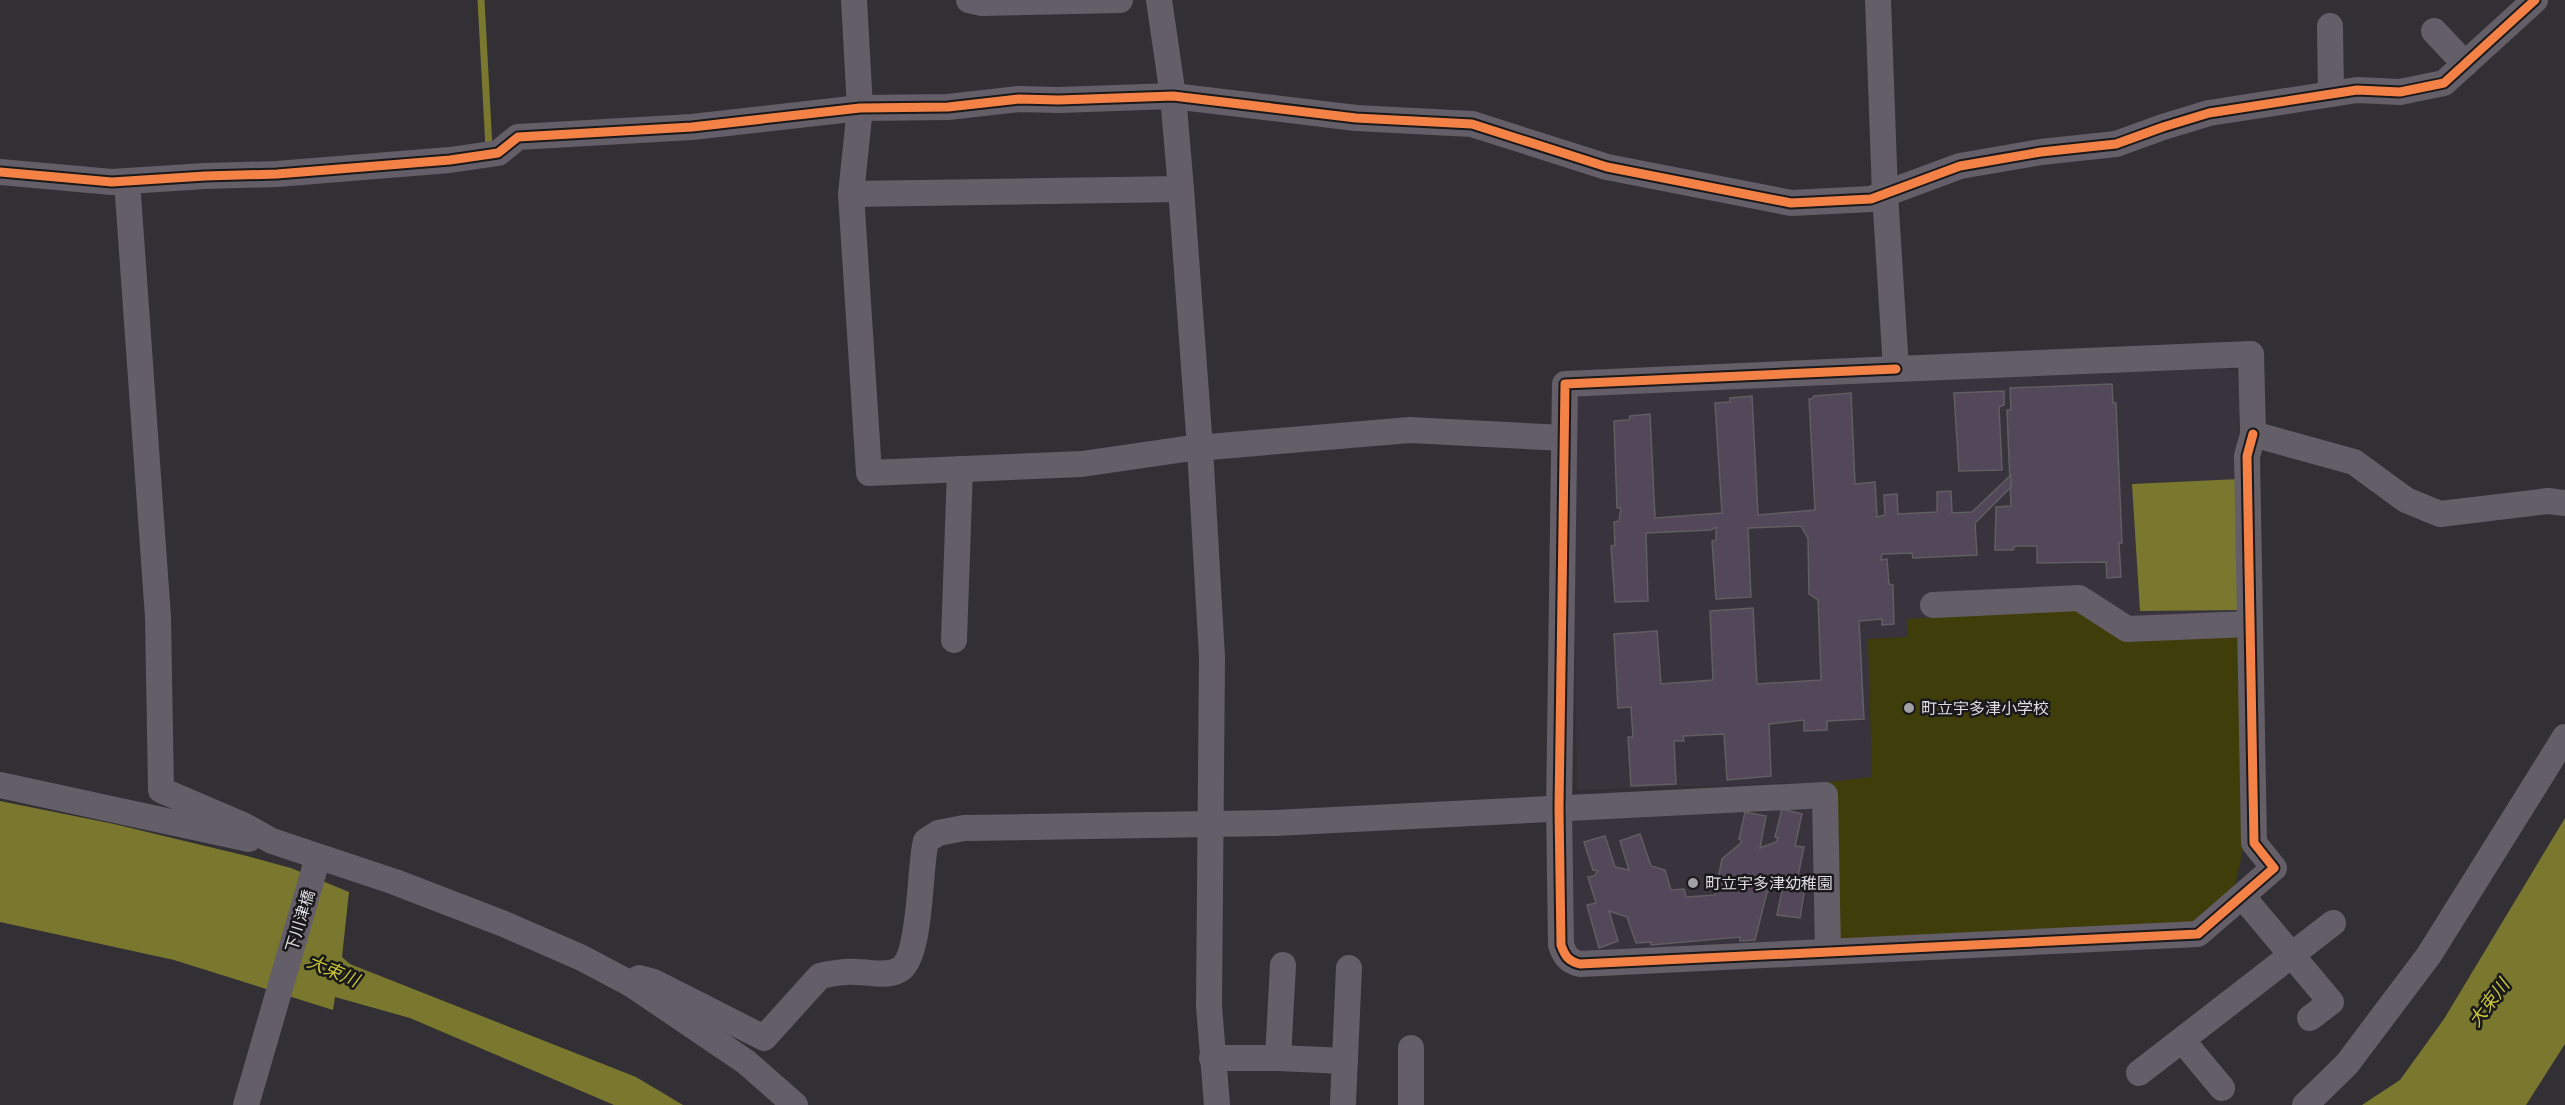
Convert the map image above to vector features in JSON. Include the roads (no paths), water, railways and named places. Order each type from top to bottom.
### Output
[{"type":"street","points":[[854,0],[860,108],[851,194],[869,473],[1082,464],[1200,448],[1410,430],[1564,438]]},
{"type":"street","points":[[969,0],[982,3],[1120,0]]},
{"type":"street","points":[[1159,0],[1173,96],[1181,189],[1200,448],[1212,657],[1209,1006],[1217,1105]]},
{"type":"street","points":[[1878,0],[1896,369]]},
{"type":"street","points":[[0,172],[112,182],[277,174],[450,160],[498,153],[518,137],[692,127],[860,108],[948,107],[1019,99],[1173,96],[1356,118],[1472,124],[1607,167],[1791,203],[1871,199],[1960,166],[2041,152],[2116,144],[2210,113],[2356,90],[2400,92],[2444,83],[2535,0]]},
{"type":"street","points":[[2330,26],[2331,94]]},
{"type":"street","points":[[2434,31],[2464,64]]},
{"type":"street","points":[[127,181],[158,617],[161,790],[245,826],[317,862],[395,882],[504,924],[582,958],[631,984],[746,1062],[795,1105]]},
{"type":"street","points":[[851,194],[1181,189]]},
{"type":"street","points":[[2251,354],[2253,434],[2247,456],[2254,843],[2274,868],[2198,934],[1572,962],[1564,955],[1561,945],[1559,808],[1565,384],[1896,369],[2251,354]]},
{"type":"street","points":[[2253,434],[2354,462],[2406,500],[2440,514],[2548,501],[2565,503]]},
{"type":"street","points":[[954,640],[960,469]]},
{"type":"street","points":[[1933,605],[2079,598],[2127,629],[2250,624]]},
{"type":"street","points":[[2305,1105],[2347,1064],[2429,955],[2565,737]]},
{"type":"street","points":[[0,785],[242,838],[272,841]]},
{"type":"street","points":[[631,984],[639,978],[654,982],[764,1038],[820,976],[857,972],[887,974],[900,970],[907,961],[920,913],[923,851],[926,841],[938,833],[964,828],[1210,825],[1825,795],[1828,952]]},
{"type":"street","name":"下川津橋","points":[[246,1105],[317,862]]},
{"type":"street","points":[[2242,896],[2331,1002],[2310,1018]]},
{"type":"street","points":[[2139,1073],[2332,923]]},
{"type":"street","points":[[1278,1058],[1283,965]]},
{"type":"street","points":[[1343,1103],[1349,968]]},
{"type":"street","points":[[2182,1040],[2222,1088]]},
{"type":"street","points":[[1411,1048],[1411,1105]]},
{"type":"street","points":[[1212,1058],[1345,1061]]},
{"type":"water","points":[[2239,479],[2241,610],[2140,611],[2132,484]]},
{"type":"water","name":"大束川","points":[[0,801],[114,824],[247,856],[291,868],[349,892],[342,957],[350,964],[636,1077],[683,1105],[614,1105],[410,1018],[335,997],[333,1010],[174,960],[0,922]]},
{"type":"water","name":"大束川","points":[[2565,818],[2565,1044],[2526,1105],[2362,1105],[2400,1080],[2444,1019]]},
{"type":"waterway","points":[[481,0],[489,148]]},
{"type":"place","name":"町立宇多津小学校","points":[[1909,708]]},
{"type":"place","name":"町立宇多津幼稚園","points":[[1693,883]]}]
